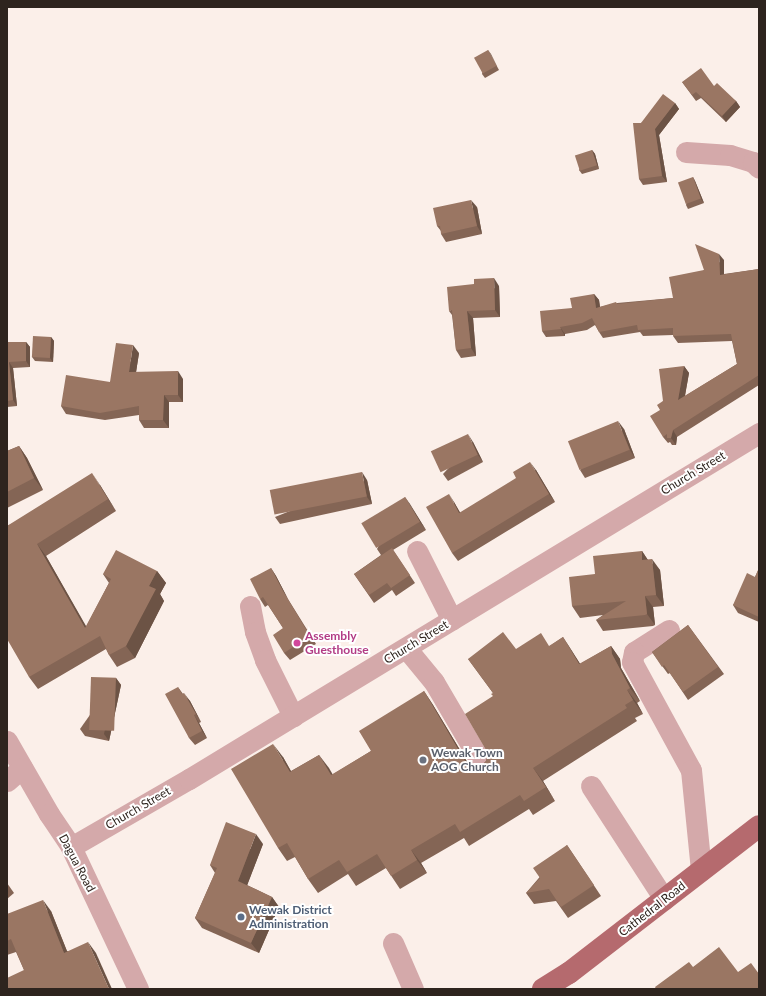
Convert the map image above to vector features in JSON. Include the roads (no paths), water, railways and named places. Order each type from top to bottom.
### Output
[{"type":"main road","name":"Cathedral Road","points":[[544,989],[569,973],[759,826]]},
{"type":"street","points":[[686,152],[730,155],[753,162],[759,168]]},
{"type":"street","name":"Church Street","points":[[71,847],[294,716],[759,433]]},
{"type":"street","points":[[417,551],[452,620]]},
{"type":"street","points":[[250,606],[255,632],[265,660],[294,716]]},
{"type":"street","points":[[669,630],[634,652],[632,662],[691,770],[701,871]]},
{"type":"street","points":[[406,648],[434,682],[485,770]]},
{"type":"street","name":"Dagua Road","points":[[7,741],[14,775],[49,814],[71,847],[138,989]]},
{"type":"street","points":[[591,786],[664,899]]},
{"type":"street","points":[[393,943],[413,989]]},
{"type":"place","name":"Assembly Guesthouse","points":[[297,643]]},
{"type":"place","name":"Wewak Town AOG Church","points":[[423,760]]},
{"type":"place","name":"Wewak District Administration","points":[[241,917]]}]
